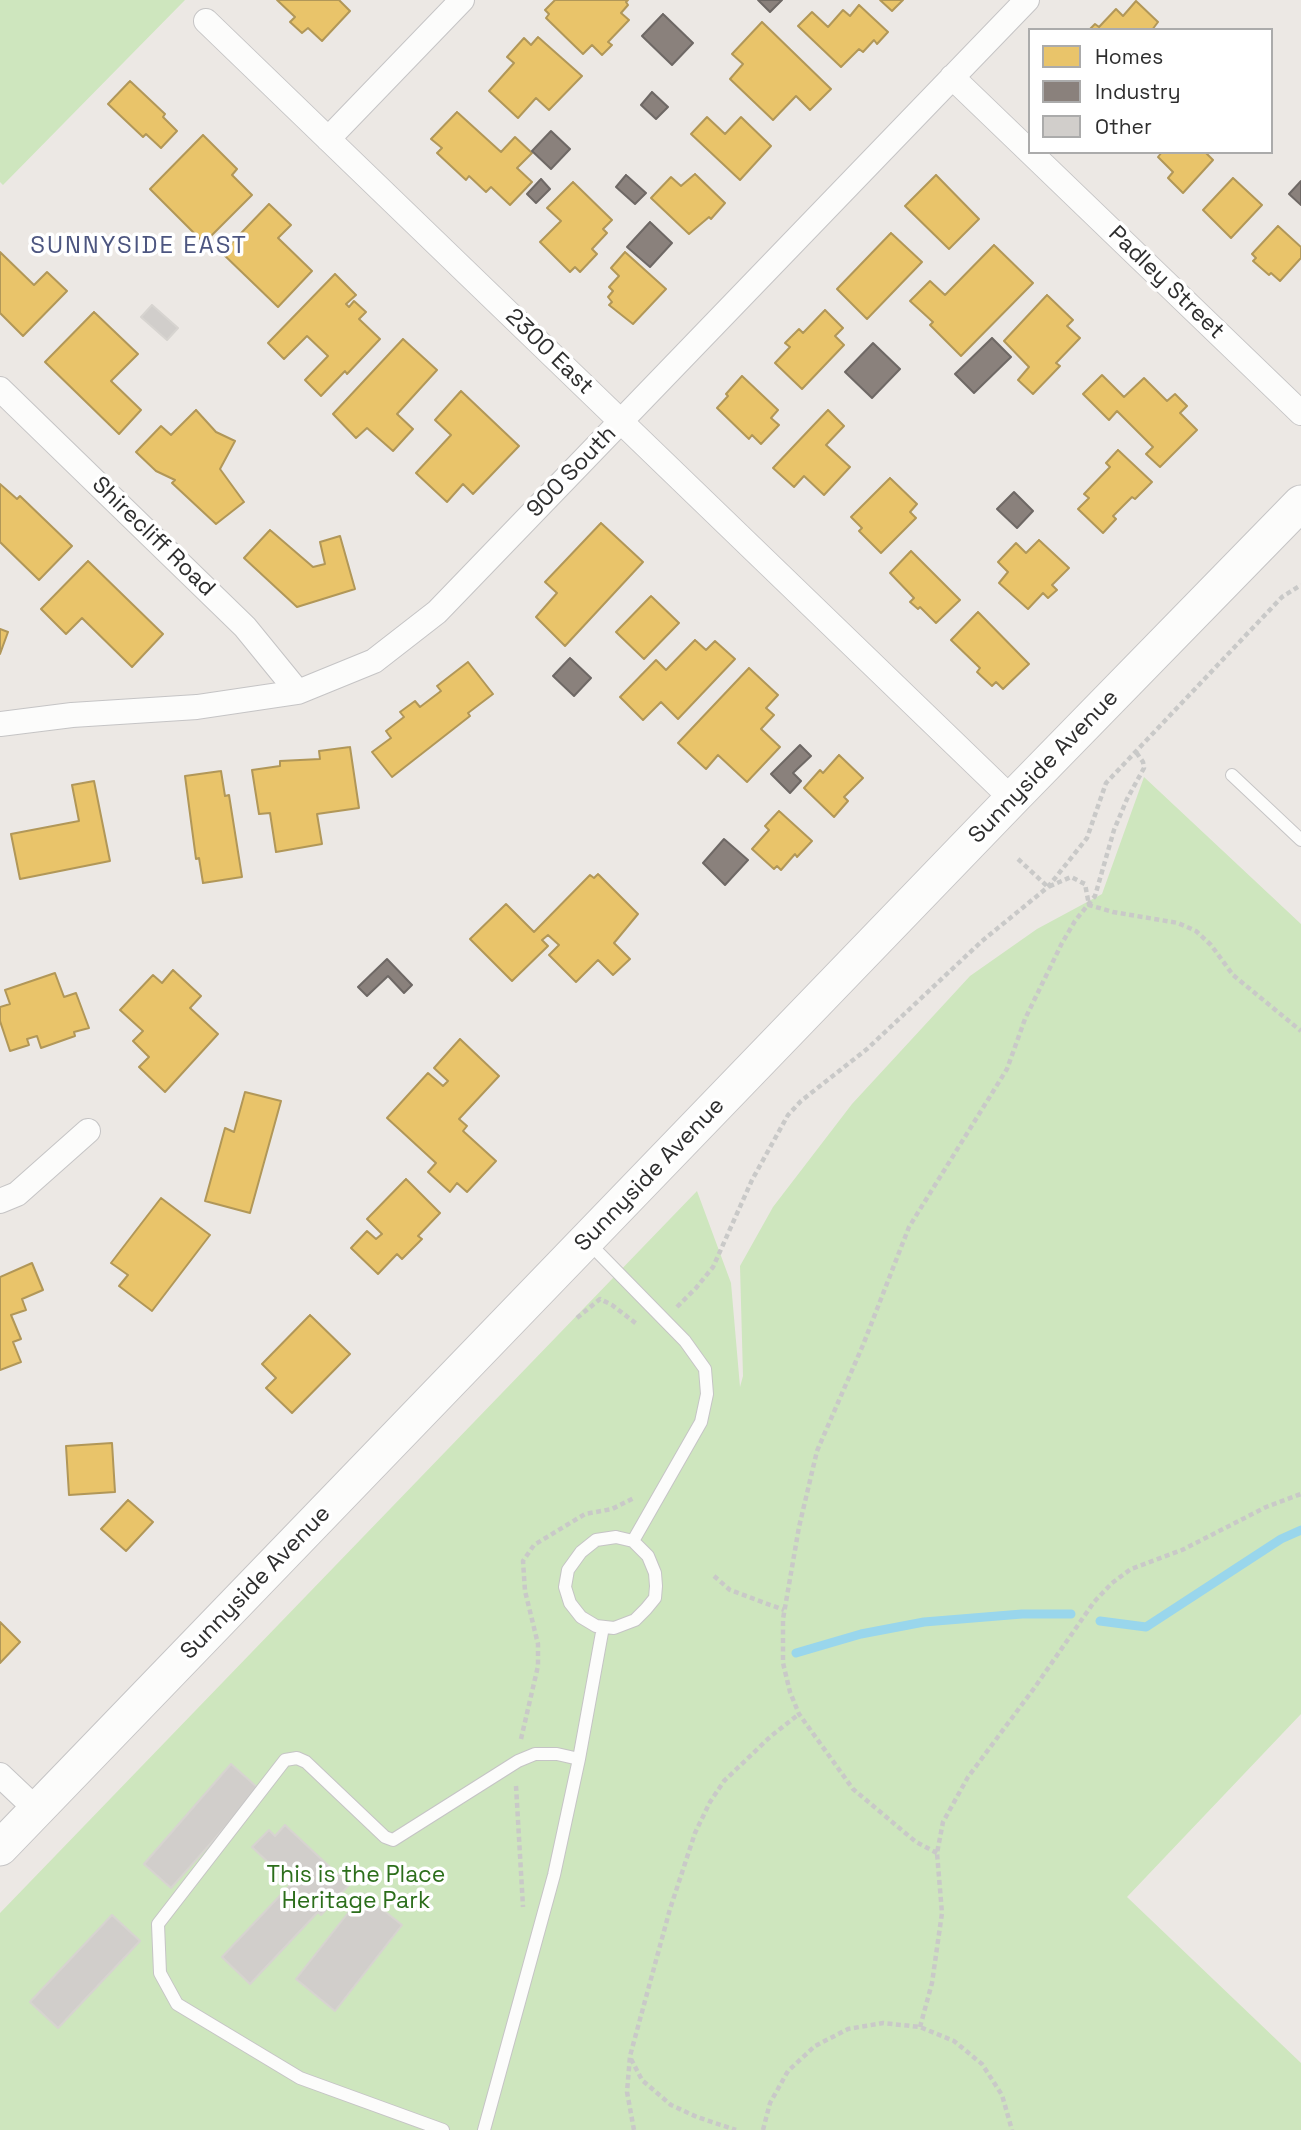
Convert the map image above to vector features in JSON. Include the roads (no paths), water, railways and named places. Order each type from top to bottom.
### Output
[{"type":"main road","name":"Sunnyside Avenue","points":[[0,1848],[1301,503]]},
{"type":"street","points":[[328,139],[462,0]]},
{"type":"street","name":"900 South","points":[[0,724],[72,715],[197,707],[298,692],[374,661],[437,612],[1027,0]]},
{"type":"street","name":"2300 East","points":[[206,21],[1012,799]]},
{"type":"street","name":"Padley Street","points":[[952,77],[1028,150]]},
{"type":"street","name":"Padley Street","points":[[1032,154],[1301,414]]},
{"type":"street","name":"Shirecliff Road","points":[[0,389],[245,627],[298,692]]},
{"type":"street","points":[[0,1201],[17,1194],[88,1131]]},
{"type":"street","points":[[0,1775],[37,1810]]},
{"type":"lane","points":[[1231,775],[1301,840]]},
{"type":"lane","points":[[586,1241],[685,1341],[705,1369],[707,1394],[701,1422],[633,1541]]},
{"type":"lane","points":[[616,1536],[633,1541],[648,1556],[655,1573],[655,1598],[635,1620],[614,1629],[596,1626],[581,1616],[570,1603],[565,1587],[568,1570],[580,1552],[596,1540],[616,1536]]},
{"type":"lane","points":[[484,2130],[551,1888],[579,1759],[603,1627]]},
{"type":"lane","points":[[443,2130],[300,2078],[177,2004],[160,1973],[158,1924],[285,1760],[297,1759],[306,1762],[385,1837],[393,1840],[518,1761],[535,1754],[557,1754],[579,1759]]},
{"type":"waterway","points":[[1100,1621],[1146,1627],[1281,1539],[1301,1530]]},
{"type":"waterway","points":[[796,1653],[861,1634],[924,1622],[1022,1614],[1071,1614]]},
{"type":"district","name":"SUNNYSIDE EAST","points":[[139,246]]},
{"type":"park label","name":"This is the Place Heritage Park","points":[[356,1889]]}]
